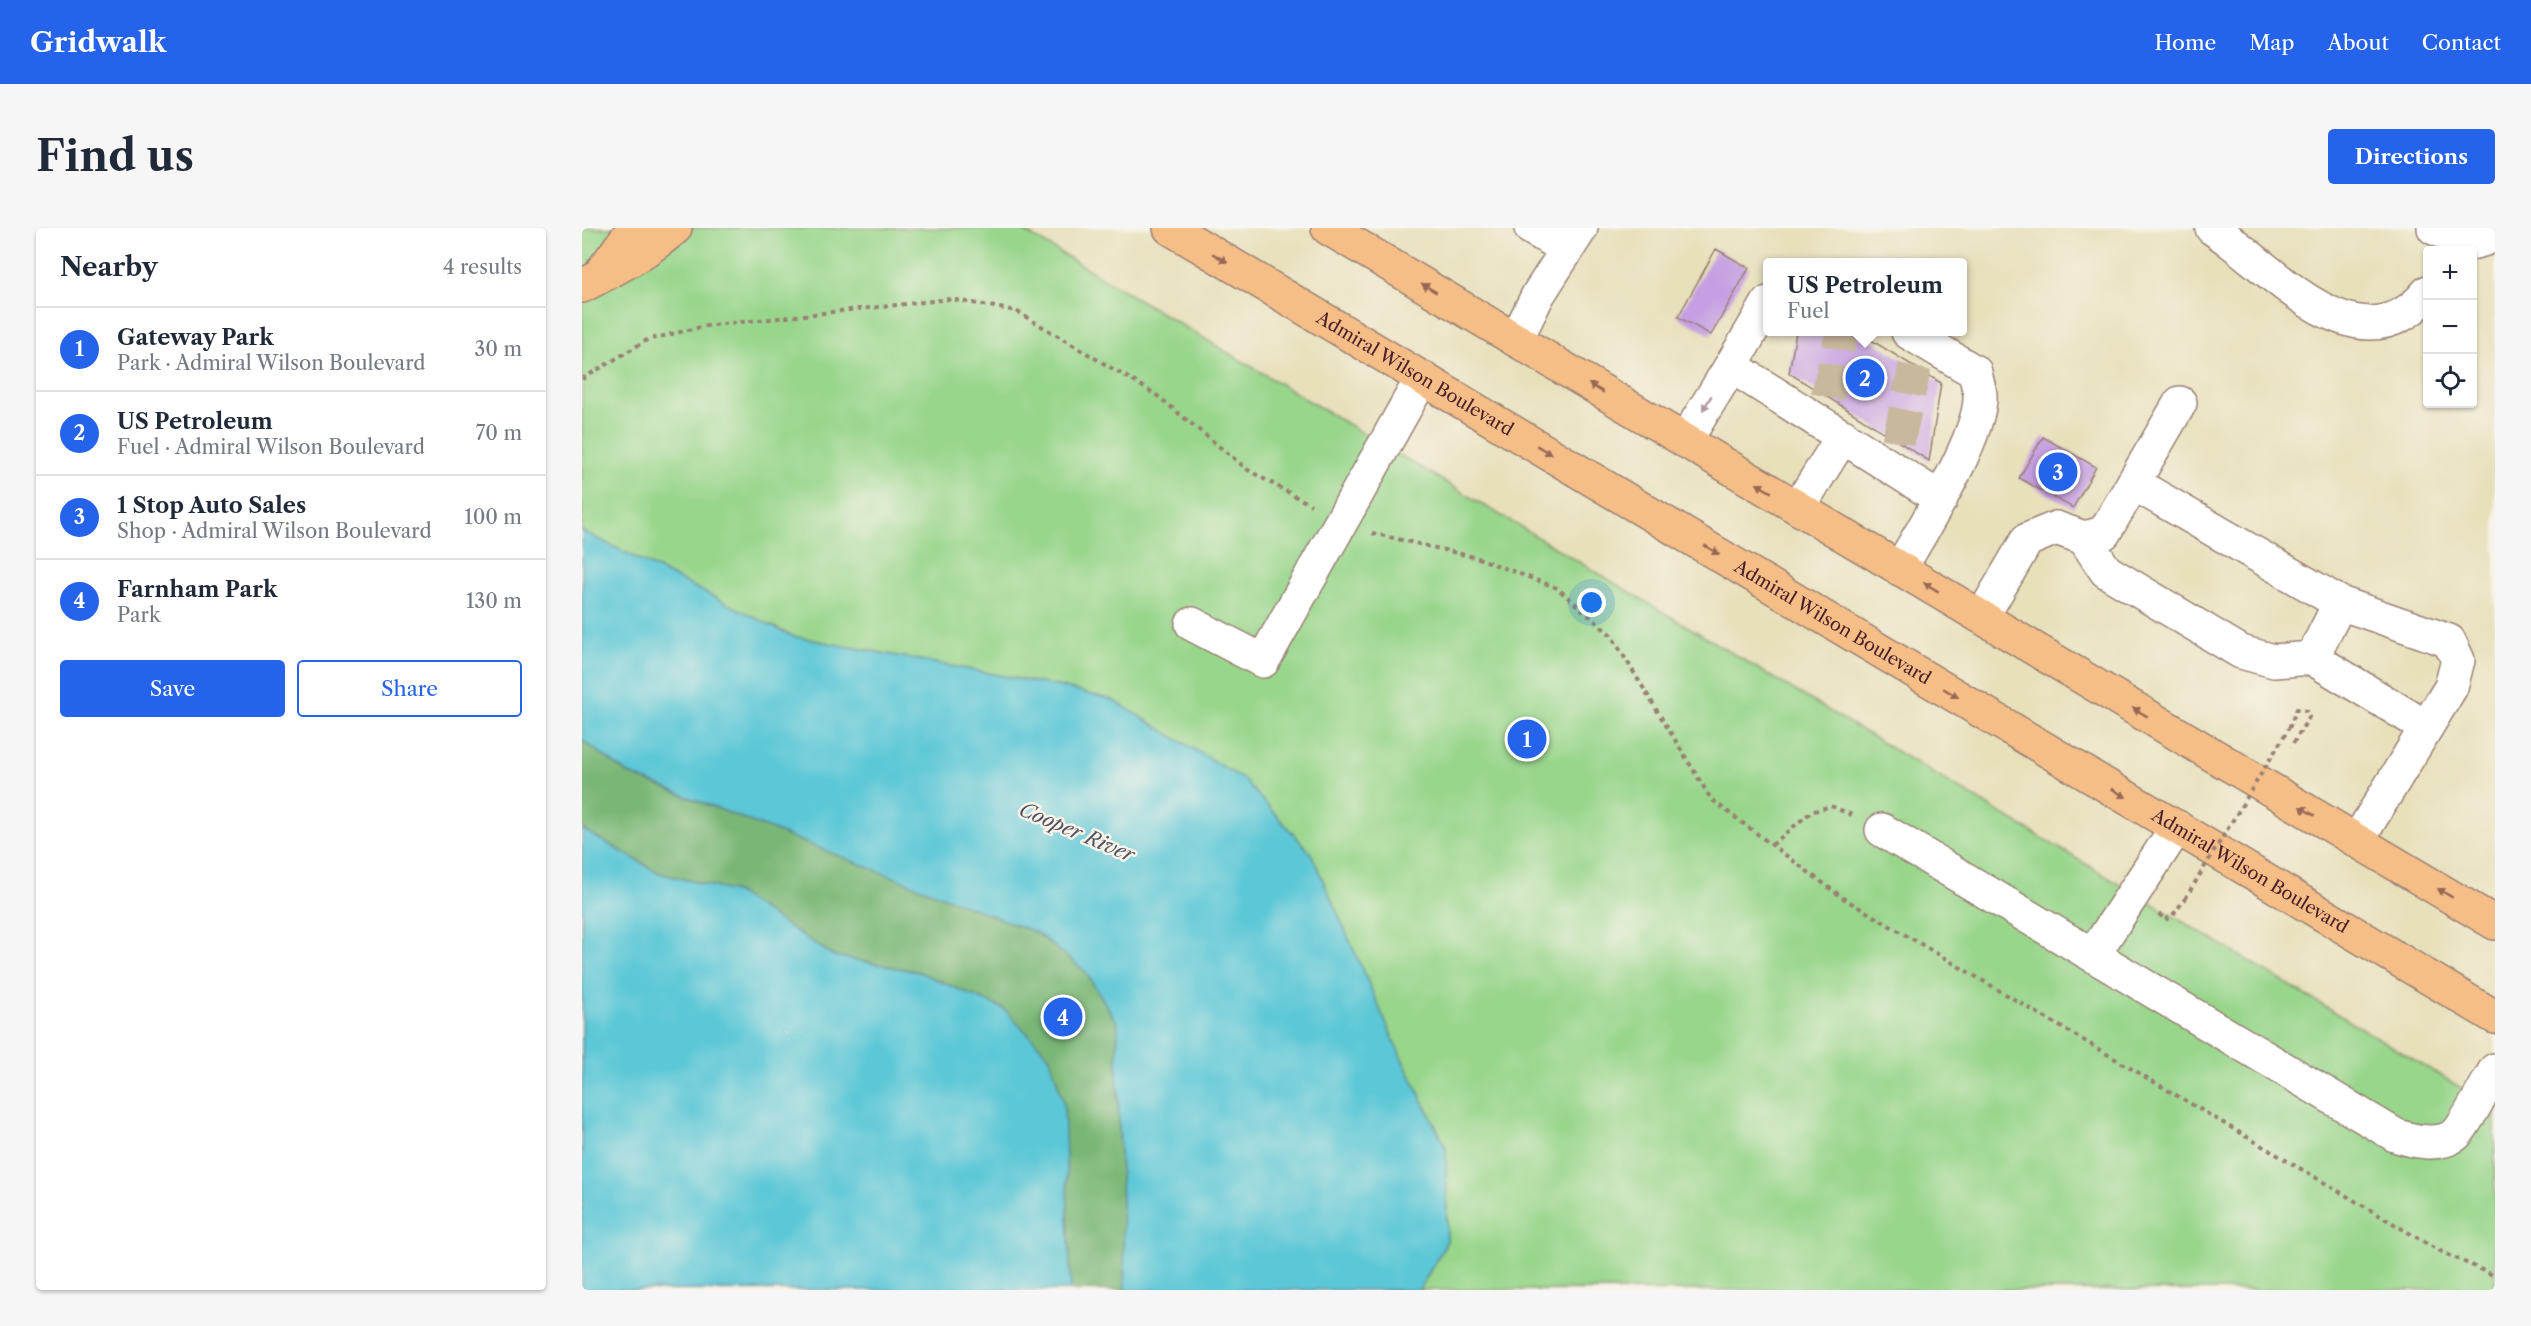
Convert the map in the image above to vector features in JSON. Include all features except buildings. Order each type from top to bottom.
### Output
[{"type":"highway","points":[[590,282],[634,228]]},
{"type":"highway","points":[[590,282],[653,247],[675,228]]},
{"type":"highway","name":"Admiral Wilson Boulevard","points":[[1170,228],[2495,1017]]},
{"type":"highway","points":[[1328,228],[2495,923]]},
{"type":"lane","points":[[1516,340],[1538,295],[1574,238],[1531,228]]},
{"type":"lane","points":[[2212,228],[2304,299],[2345,321],[2382,322],[2414,308],[2423,297]]},
{"type":"lane","points":[[2434,228],[2462,246]]},
{"type":"lane","points":[[2467,246],[2486,239],[2495,228]]},
{"type":"lane","points":[[1685,441],[1763,310]]},
{"type":"lane","points":[[1900,569],[1941,499],[1975,425],[1980,396],[1975,372],[1914,346]]},
{"type":"lane","points":[[1731,366],[1822,408],[1844,436],[1891,452],[1941,499]]},
{"type":"lane","points":[[1192,624],[1263,661],[1422,378]]},
{"type":"lane","points":[[1982,617],[2027,540],[2056,528],[2084,538],[2104,533],[2180,404]]},
{"type":"lane","points":[[1798,508],[1844,436]]},
{"type":"lane","points":[[2133,483],[2340,603],[2449,641],[2458,660],[2451,687],[2357,841]]},
{"type":"lane","points":[[2084,538],[2106,571],[2241,652],[2274,661],[2312,658],[2426,727]]},
{"type":"lane","points":[[2312,658],[2340,603]]},
{"type":"lane","points":[[2093,955],[2177,827]]},
{"type":"lane","points":[[1882,830],[2396,1135],[2413,1141],[2439,1141],[2455,1135],[2495,1070]]},
{"type":"path","points":[[582,379],[647,340],[705,326],[951,299],[1016,311],[1155,394],[1248,470],[1350,526],[1478,558],[1557,588],[1611,635],[1711,799],[1843,898],[2438,1250],[2495,1276]]},
{"type":"path","points":[[2164,907],[2159,915],[2165,920],[2172,916],[2185,899],[2289,728],[2297,709],[2307,711],[2309,717],[2291,747]]},
{"type":"path","points":[[1772,845],[1810,812],[1831,806],[1882,830]]},
{"type":"green space","points":[[582,228],[1019,228],[2495,1108],[2495,1290],[1419,1290],[1447,1241],[1446,1147],[1402,1059],[1061,687],[792,636],[582,531]]},
{"type":"green space","points":[[582,740],[629,774],[1037,933],[1086,972],[1118,1024],[1117,1067],[1125,1290],[1070,1290],[919,972],[834,956],[735,892],[659,873],[582,829]]},
{"type":"water","name":"Cooper River","points":[[582,531],[792,636],[1061,687],[1113,700],[1243,779],[1311,853],[1402,1059],[1446,1148],[1447,1241],[1419,1290],[1125,1290],[1117,1067],[1118,1024],[1086,972],[1037,933],[629,774],[582,740]]},
{"type":"water","points":[[582,829],[659,873],[735,892],[834,956],[919,972],[1004,1009],[1049,1056],[1064,1104],[1071,1290],[582,1290]]},
{"type":"tunnel","points":[[1827,397],[1841,336]]},
{"type":"tunnel","points":[[1898,442],[1915,367]]},
{"type":"place","name":"US Petroleum","points":[[1865,378]]},
{"type":"place","name":"1 Stop Auto Sales","points":[[2058,472]]},
{"type":"place","name":"Gateway Park","points":[[1527,739]]},
{"type":"place","name":"Farnham Park","points":[[1063,1017]]}]
